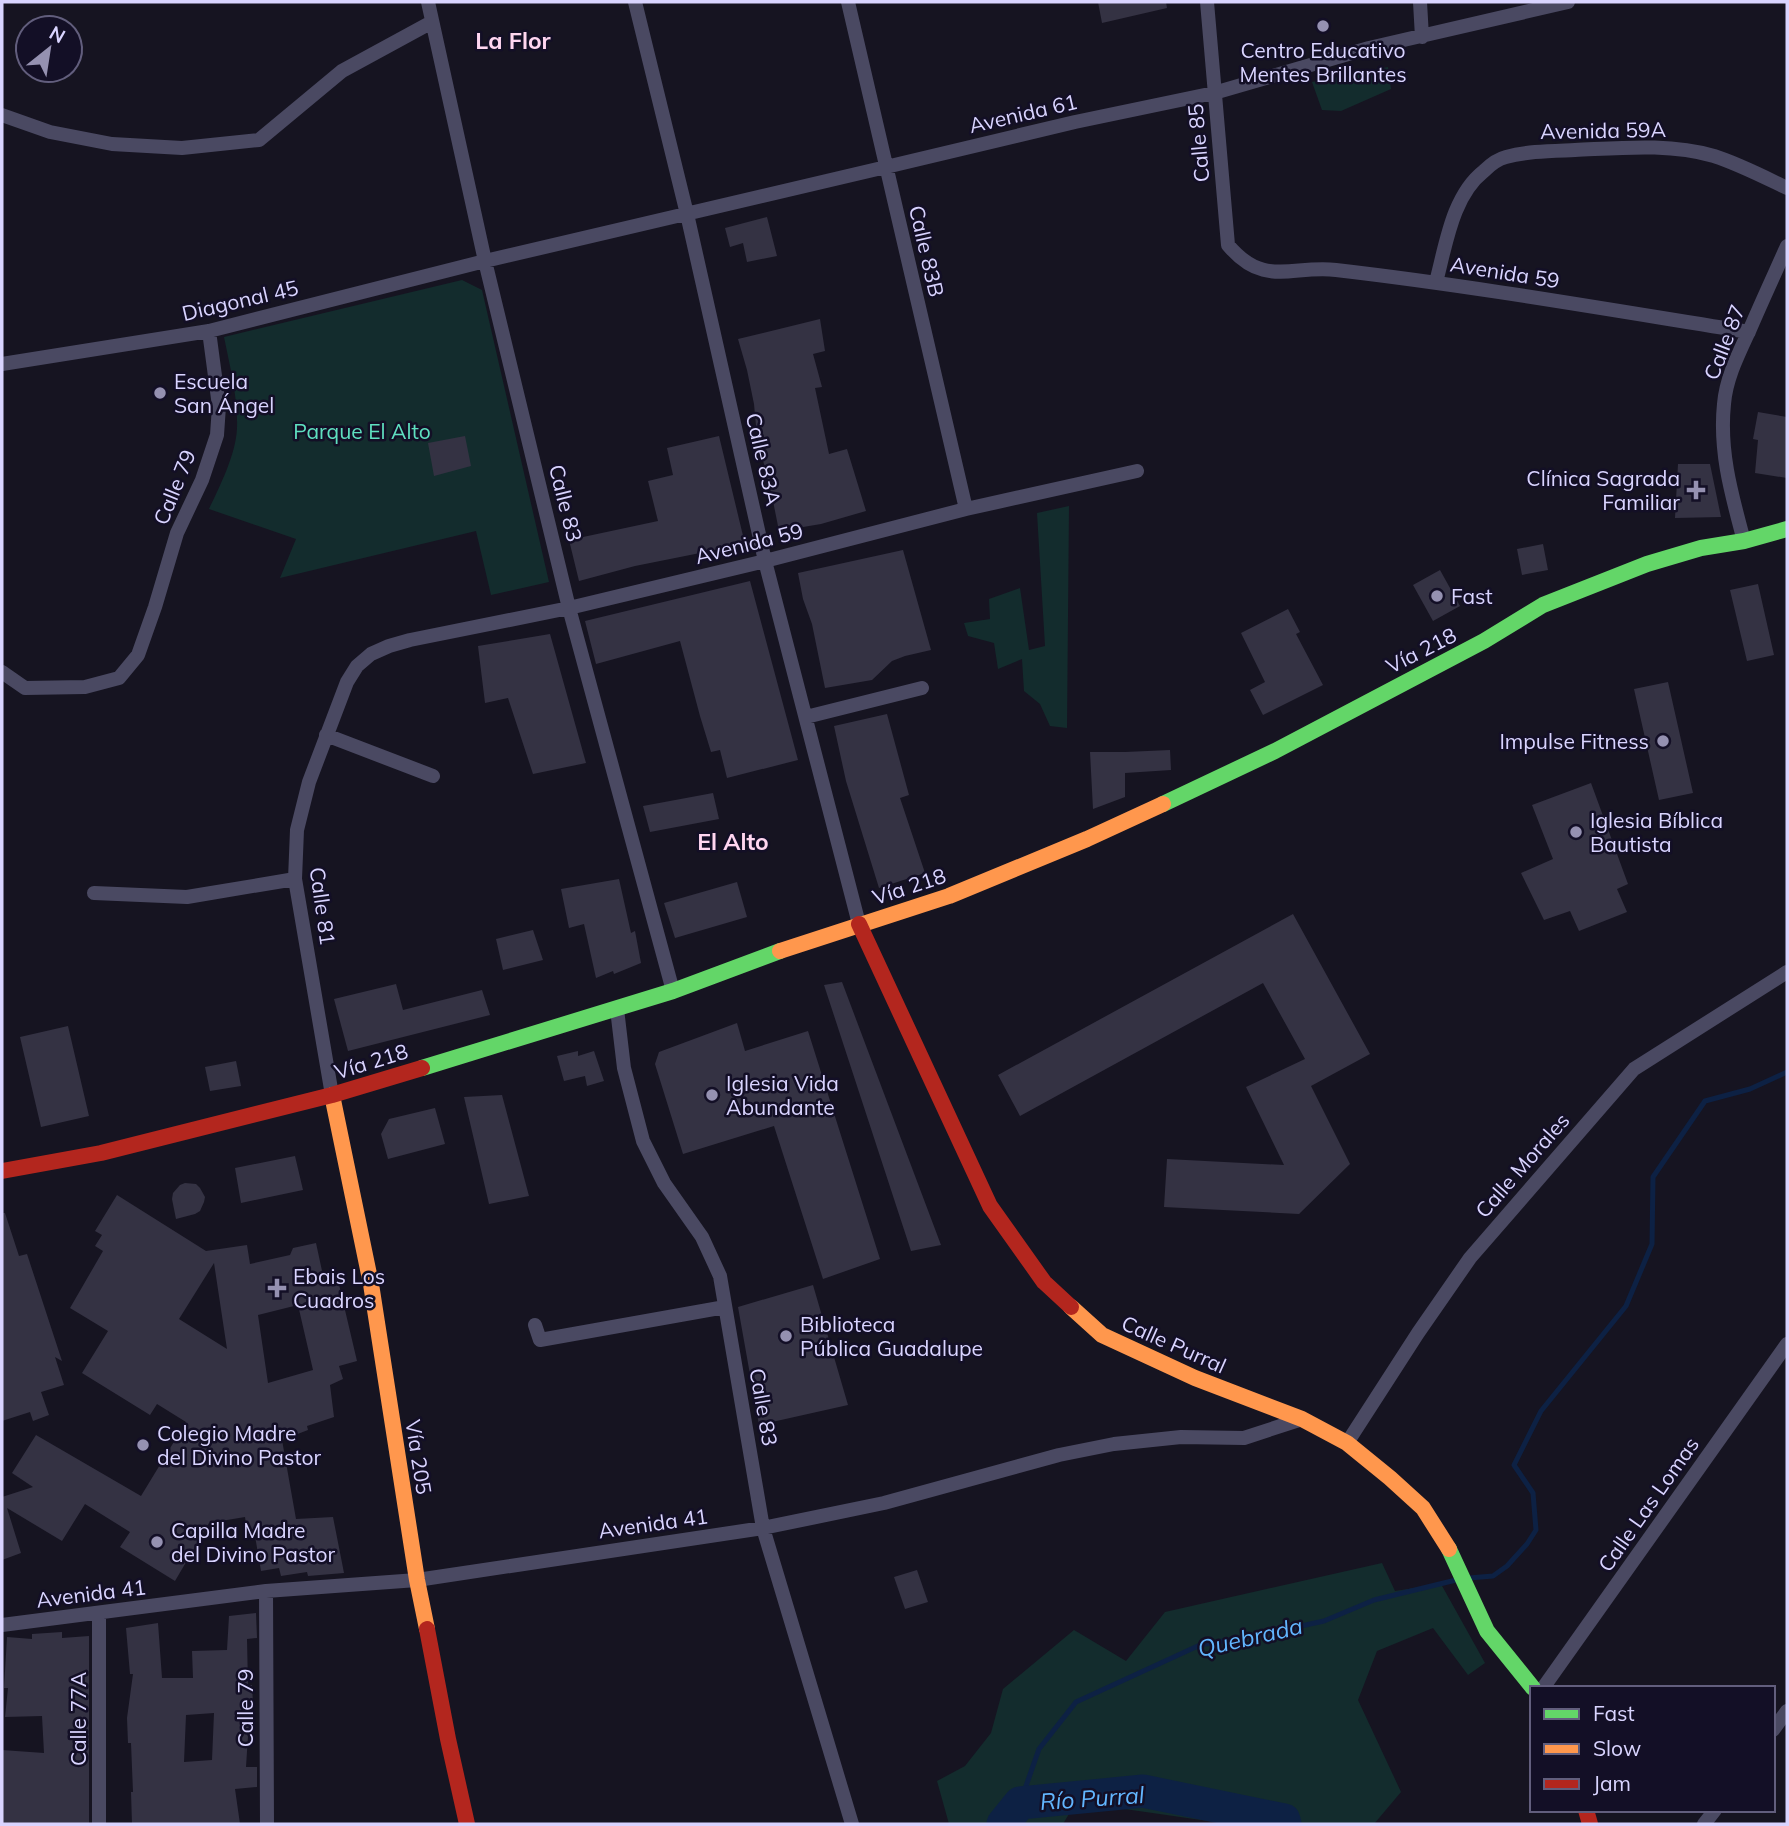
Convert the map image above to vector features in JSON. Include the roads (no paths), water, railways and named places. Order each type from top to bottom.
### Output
[{"type":"main road","name":"Vía 218","points":[[2,1171],[100,1153],[332,1095],[673,991],[788,948],[948,896],[1087,839],[1250,763],[1484,641],[1543,605],[1603,580],[1701,548],[1744,541],[1787,529]]},
{"type":"main road","name":"Calle Purral","points":[[859,924],[990,1206],[1044,1282],[1102,1335],[1195,1378],[1302,1419],[1347,1443],[1423,1508],[1447,1545],[1487,1631],[1531,1686]]},
{"type":"main road","name":"Vía 205","points":[[332,1095],[371,1284],[417,1580],[467,1824]]},
{"type":"street","points":[[2,115],[50,132],[112,144],[182,148],[259,140],[342,71],[432,22],[428,2]]},
{"type":"street","name":"Calle 83A","points":[[635,2],[687,214],[765,561],[859,924]]},
{"type":"street","name":"Calle 83B","points":[[848,2],[966,509]]},
{"type":"street","name":"Calle 85","points":[[1207,2],[1228,245],[1238,257],[1254,267]]},
{"type":"street","points":[[1420,2],[1422,37]]},
{"type":"street","name":"Avenida 61","points":[[485,261],[1075,121],[1214,93],[1369,48],[1568,2]]},
{"type":"street","name":"Calle 83","points":[[432,22],[485,261],[569,608],[673,991]]},
{"type":"street","name":"Avenida 59A","points":[[1436,282],[1451,222],[1467,189],[1482,172],[1503,157],[1543,151],[1670,148],[1713,156],[1787,188]]},
{"type":"street","name":"Calle 87","points":[[1744,541],[1728,482],[1723,440],[1724,404],[1728,383],[1787,246]]},
{"type":"street","name":"Diagonal 45","points":[[2,364],[209,331],[485,261]]},
{"type":"street","name":"Avenida 59","points":[[1254,267],[1281,273],[1326,269],[1436,282],[1749,332]]},
{"type":"street","name":"Calle 79","points":[[2,672],[25,688],[85,687],[119,678],[138,655],[177,533],[202,480],[217,435],[219,406],[209,331]]},
{"type":"street","name":"Avenida 59","points":[[371,654],[410,640],[569,608],[966,509],[1137,471]]},
{"type":"street","name":"Calle 81","points":[[332,1095],[295,878],[297,830],[309,782],[347,682],[357,666],[371,654]]},
{"type":"street","points":[[806,717],[922,688]]},
{"type":"street","points":[[326,735],[433,776]]},
{"type":"street","points":[[94,893],[187,897],[295,878]]},
{"type":"street","name":"Calle Morales","points":[[1347,1443],[1469,1258],[1634,1069],[1787,972]]},
{"type":"street","name":"Calle 83","points":[[617,1009],[624,1068],[643,1141],[664,1184],[702,1237],[720,1276],[763,1528],[852,1824]]},
{"type":"street","points":[[535,1325],[540,1340],[725,1307]]},
{"type":"street","name":"Calle Las Lomas","points":[[1544,1686],[1787,1345]]},
{"type":"street","name":"Avenida 41","points":[[2,1625],[266,1591],[417,1580],[763,1528],[884,1503],[1059,1455],[1114,1444],[1168,1438],[1244,1438],[1302,1419]]},
{"type":"street","name":"Calle 79","points":[[266,1591],[267,1824]]},
{"type":"street","name":"Calle 77A","points":[[99,1613],[99,1824]]},
{"type":"street","points":[[1775,1727],[1787,1711]]},
{"type":"waterway","points":[[1469,1578],[1493,1576],[1507,1566],[1536,1530],[1533,1493],[1514,1465],[1541,1411],[1626,1306],[1652,1244],[1653,1177],[1705,1101],[1750,1089],[1787,1072]]},
{"type":"waterway","name":"Quebrada","points":[[1020,1803],[1039,1749],[1076,1702],[1200,1645],[1324,1621],[1374,1600],[1456,1580]]},
{"type":"waterway","name":"Río Purral","points":[[1003,1824],[1020,1803],[1143,1791],[1284,1820],[1285,1824]]},
{"type":"place","name":"Centro Educativo Mentes Brillantes","points":[[1323,26]]},
{"type":"place","name":"Escuela San Ángel","points":[[160,393]]},
{"type":"place","name":"Clínica Sagrada Familiar","points":[[1696,490]]},
{"type":"place","name":"Fast","points":[[1437,596]]},
{"type":"place","name":"Impulse Fitness","points":[[1663,741]]},
{"type":"place","name":"Iglesia Bíblica Bautista","points":[[1576,832]]},
{"type":"place","name":"Iglesia Vida Abundante","points":[[712,1095]]},
{"type":"place","name":"Ebais Los Cuadros","points":[[277,1288]]},
{"type":"place","name":"Biblioteca Pública Guadalupe","points":[[786,1336]]},
{"type":"place","name":"Colegio Madre del Divino Pastor","points":[[143,1445]]},
{"type":"place","name":"Capilla Madre del Divino Pastor","points":[[157,1542]]},
{"type":"district","name":"La Flor","points":[[513,40]]},
{"type":"district","name":"El Alto","points":[[733,841]]},
{"type":"park label","name":"Parque El Alto","points":[[362,431]]}]
